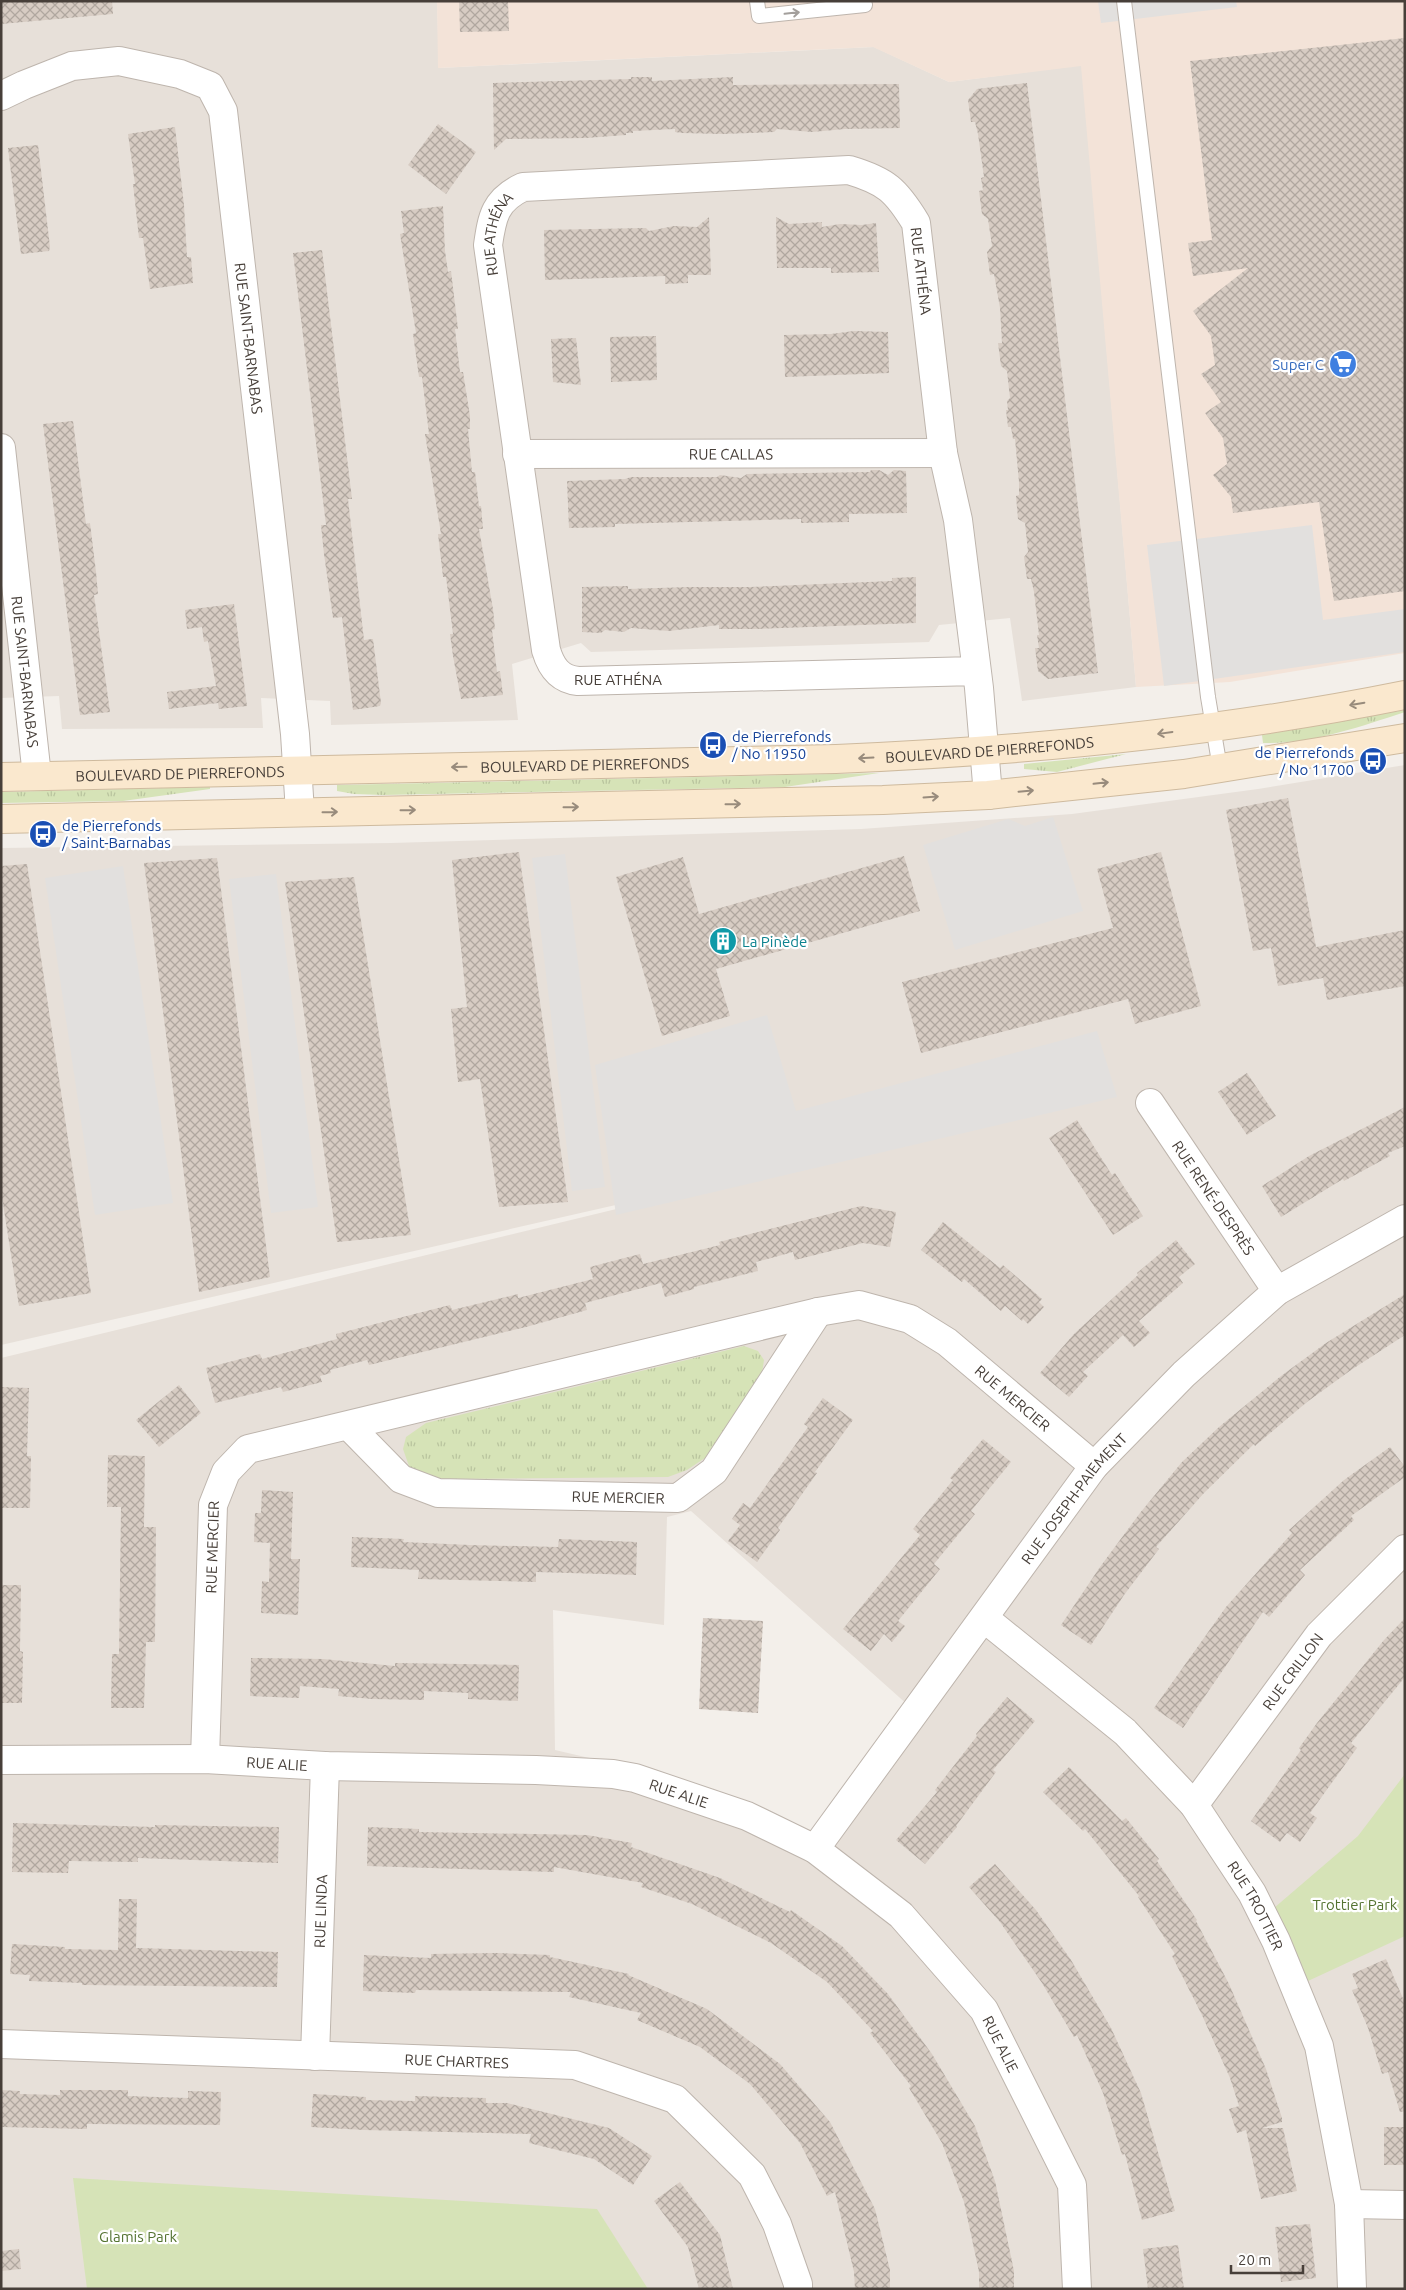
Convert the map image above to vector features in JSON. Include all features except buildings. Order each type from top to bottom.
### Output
[{"type":"main road","name":"BOULEVARD DE PIERREFONDS","points":[[1,777],[836,759],[985,752],[1120,739],[1214,727],[1405,695]]},
{"type":"main road","points":[[1,819],[883,800],[988,794],[1220,768],[1405,738]]},
{"type":"street","name":"RUE SAINT-BARNABAS","points":[[1,96],[72,66],[119,61],[180,74],[210,86],[223,111],[298,770],[300,812]]},
{"type":"street","name":"RUE ATHÉNA","points":[[976,671],[578,681],[565,678],[552,667],[546,650],[488,245],[491,223],[508,193],[523,186],[849,170],[876,178],[901,197],[916,223],[943,453],[958,520],[976,671],[985,752],[988,794]]},
{"type":"street","name":"RUE SAINT-BARNABAS","points":[[1,448],[37,776]]},
{"type":"street","name":"RUE CALLAS","points":[[517,454],[943,453]]},
{"type":"street","name":"RUE RENÉ-DESPRÈS","points":[[1150,1103],[1277,1292]]},
{"type":"street","name":"RUE JOSEPH-PAIEMENT","points":[[815,1849],[1094,1466],[1184,1374],[1277,1292],[1405,1219]]},
{"type":"street","name":"RUE MERCIER","points":[[205,1759],[213,1505],[226,1472],[248,1449],[818,1312],[859,1306],[910,1319],[946,1342],[1094,1466]]},
{"type":"street","name":"RUE MERCIER","points":[[349,1426],[401,1479],[438,1493],[678,1498],[714,1471],[818,1312]]},
{"type":"street","name":"RUE CRILLON","points":[[1194,1805],[1319,1636],[1405,1550]]},
{"type":"street","name":"RUE TROTTIER","points":[[984,1618],[1125,1732],[1194,1805],[1252,1893],[1276,1941],[1319,2046],[1349,2204],[1352,2289]]},
{"type":"street","name":"RUE ALIE","points":[[1,1760],[205,1759],[325,1766],[536,1770],[613,1774],[634,1778],[747,1816],[815,1849],[901,1915],[984,2010],[1072,2185],[1077,2289]]},
{"type":"street","name":"RUE LINDA","points":[[315,2056],[325,1766]]},
{"type":"street","name":"RUE CHARTRES","points":[[1,2044],[575,2065],[675,2099],[752,2176],[777,2224],[798,2284],[798,2289]]},
{"type":"street","points":[[1349,2204],[1405,2204]]},
{"type":"lane","points":[[757,1],[759,16],[865,6],[864,1]]},
{"type":"lane","points":[[1124,1],[1208,697],[1220,768]]},
{"type":"shaded area","points":[[1,1],[437,1],[439,68],[874,47],[949,82],[1082,65],[1136,687],[1022,701],[1010,618],[939,625],[929,642],[591,652],[581,643],[512,664],[518,720],[331,725],[330,701],[261,698],[263,728],[62,729],[59,696],[1,698]]},
{"type":"shaded area","points":[[437,1],[1405,1],[1405,653],[1230,682],[1136,687],[1081,66],[949,82],[873,47],[438,68]]},
{"type":"shaded area","points":[[1098,1],[1236,1],[1237,7],[1101,23]]},
{"type":"shaded area","points":[[1312,525],[1323,620],[1405,609],[1405,652],[1164,686],[1147,545]]},
{"type":"shaded area","points":[[1405,765],[1405,2289],[1,2289],[1,1358],[906,1139],[1,1345],[1,848],[391,843],[861,829],[1072,814],[1258,789]],"holes":[[[691,1511],[909,1706],[813,1840],[645,1771],[555,1750],[553,1610],[664,1625],[667,1517]]]},
{"type":"shaded area","points":[[1053,817],[1083,911],[955,950],[923,845],[1008,819],[1025,826]]},
{"type":"shaded area","points":[[565,854],[605,1187],[572,1191],[532,858]]},
{"type":"shaded area","points":[[123,866],[173,1203],[95,1215],[45,878]]},
{"type":"shaded area","points":[[276,874],[318,1207],[271,1213],[229,879]]},
{"type":"shaded area","points":[[767,1015],[796,1111],[1097,1031],[1117,1097],[616,1215],[595,1065]]},
{"type":"green space","points":[[1405,710],[1405,712],[1335,734],[1299,741],[1263,743],[1262,735]]},
{"type":"green space","points":[[1126,754],[1057,772],[1024,769],[1024,764]]},
{"type":"green space","points":[[879,773],[785,787],[383,795],[354,794],[337,791],[337,785]]},
{"type":"green space","points":[[210,787],[210,789],[123,801],[1,803],[1,792]]},
{"type":"green space","points":[[744,1346],[758,1351],[764,1360],[762,1373],[705,1458],[687,1470],[668,1477],[442,1479],[410,1469],[403,1449],[406,1437],[426,1423]]},
{"type":"green space","name":"Trottier Park","points":[[1405,1774],[1405,1936],[1308,1981],[1274,1908],[1358,1836]]},
{"type":"green space","name":"Glamis Park","points":[[73,2178],[597,2209],[648,2289],[87,2289]]},
{"type":"place","name":"Super C","points":[[1343,364]]},
{"type":"place","name":"de Pierrefonds / No 11950","points":[[713,745]]},
{"type":"place","name":"de Pierrefonds / No 11700","points":[[1373,761]]},
{"type":"place","name":"de Pierrefonds / Saint-Barnabas","points":[[43,834]]},
{"type":"place","name":"La Pinède","points":[[723,941]]}]
